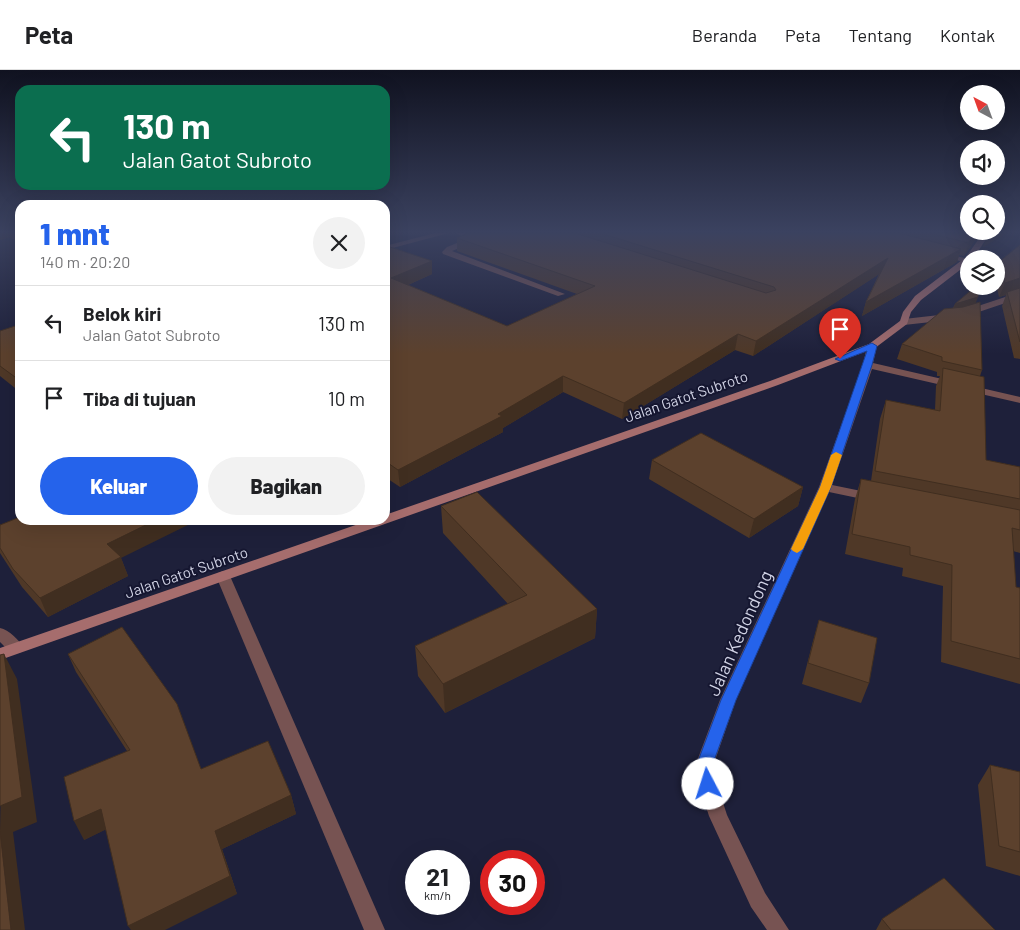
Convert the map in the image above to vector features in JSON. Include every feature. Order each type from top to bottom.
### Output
[{"type":"main road","name":"Jalan Gatot Subroto","points":[[390,518],[774,383],[872,346],[904,322],[907,312],[918,298],[950,273]]},
{"type":"main road","name":"Jalan Gatot Subroto","points":[[0,654],[370,525]]},
{"type":"street","points":[[504,273],[561,294]]},
{"type":"street","points":[[904,322],[958,316],[1020,295]]},
{"type":"street","points":[[1006,300],[1020,303]]},
{"type":"street","name":"Jalan Kedondong","points":[[779,930],[754,892],[718,816],[703,769],[728,700],[826,487],[868,365],[872,346]]},
{"type":"street","points":[[868,365],[1020,400]]},
{"type":"street","points":[[826,487],[884,499]]},
{"type":"street","points":[[223,576],[375,930]]},
{"type":"street","points":[[0,633],[16,648]]},
{"type":"building","points":[[390,273],[403,273],[391,278],[507,326],[595,286],[558,273],[703,273],[766,293],[776,290],[774,287],[729,273],[864,273],[756,341],[738,334],[624,403],[563,376],[498,414],[502,416],[398,470],[390,464]]},
{"type":"building","points":[[880,273],[918,273],[866,302]]},
{"type":"building","points":[[1005,273],[1020,273],[1020,278],[1005,283]]},
{"type":"building","points":[[1020,288],[1020,342],[1007,292]]},
{"type":"building","points":[[966,295],[978,295],[978,297],[955,304]]},
{"type":"building","points":[[980,302],[982,370],[942,361],[942,357],[902,344],[944,309],[963,307]]},
{"type":"building","points":[[15,326],[15,377],[0,366],[0,331]]},
{"type":"building","points":[[943,368],[984,377],[986,460],[1020,467],[1020,499],[875,471],[886,400],[940,411]]},
{"type":"building","points":[[701,433],[803,487],[754,519],[652,460]]},
{"type":"building","points":[[861,479],[1020,510],[1020,530],[1012,528],[1016,587],[1020,588],[1020,659],[951,641],[952,565],[910,555],[910,547],[852,534]]},
{"type":"building","points":[[477,492],[597,609],[443,684],[415,646],[527,595],[441,506]]},
{"type":"building","points":[[15,519],[15,525],[146,525],[107,544],[121,557],[40,598],[13,569],[0,548],[0,525]]},
{"type":"building","points":[[819,620],[877,638],[869,683],[808,663]]},
{"type":"building","points":[[122,627],[177,704],[201,769],[268,741],[291,795],[215,831],[230,876],[128,926],[101,809],[74,821],[64,777],[130,750],[68,654]]},
{"type":"building","points":[[4,654],[22,797],[0,806],[0,655]]},
{"type":"building","points":[[990,765],[1020,772],[1020,852],[999,846]]},
{"type":"building","points":[[0,831],[11,930],[0,930]]},
{"type":"building","points":[[944,878],[995,930],[891,930],[882,919]]},
{"type":"slow traffic","points":[[797,549],[826,487],[836,455]]},
{"type":"route","points":[[708,784],[703,769],[728,700],[826,487],[868,365],[872,346],[840,359]]}]
